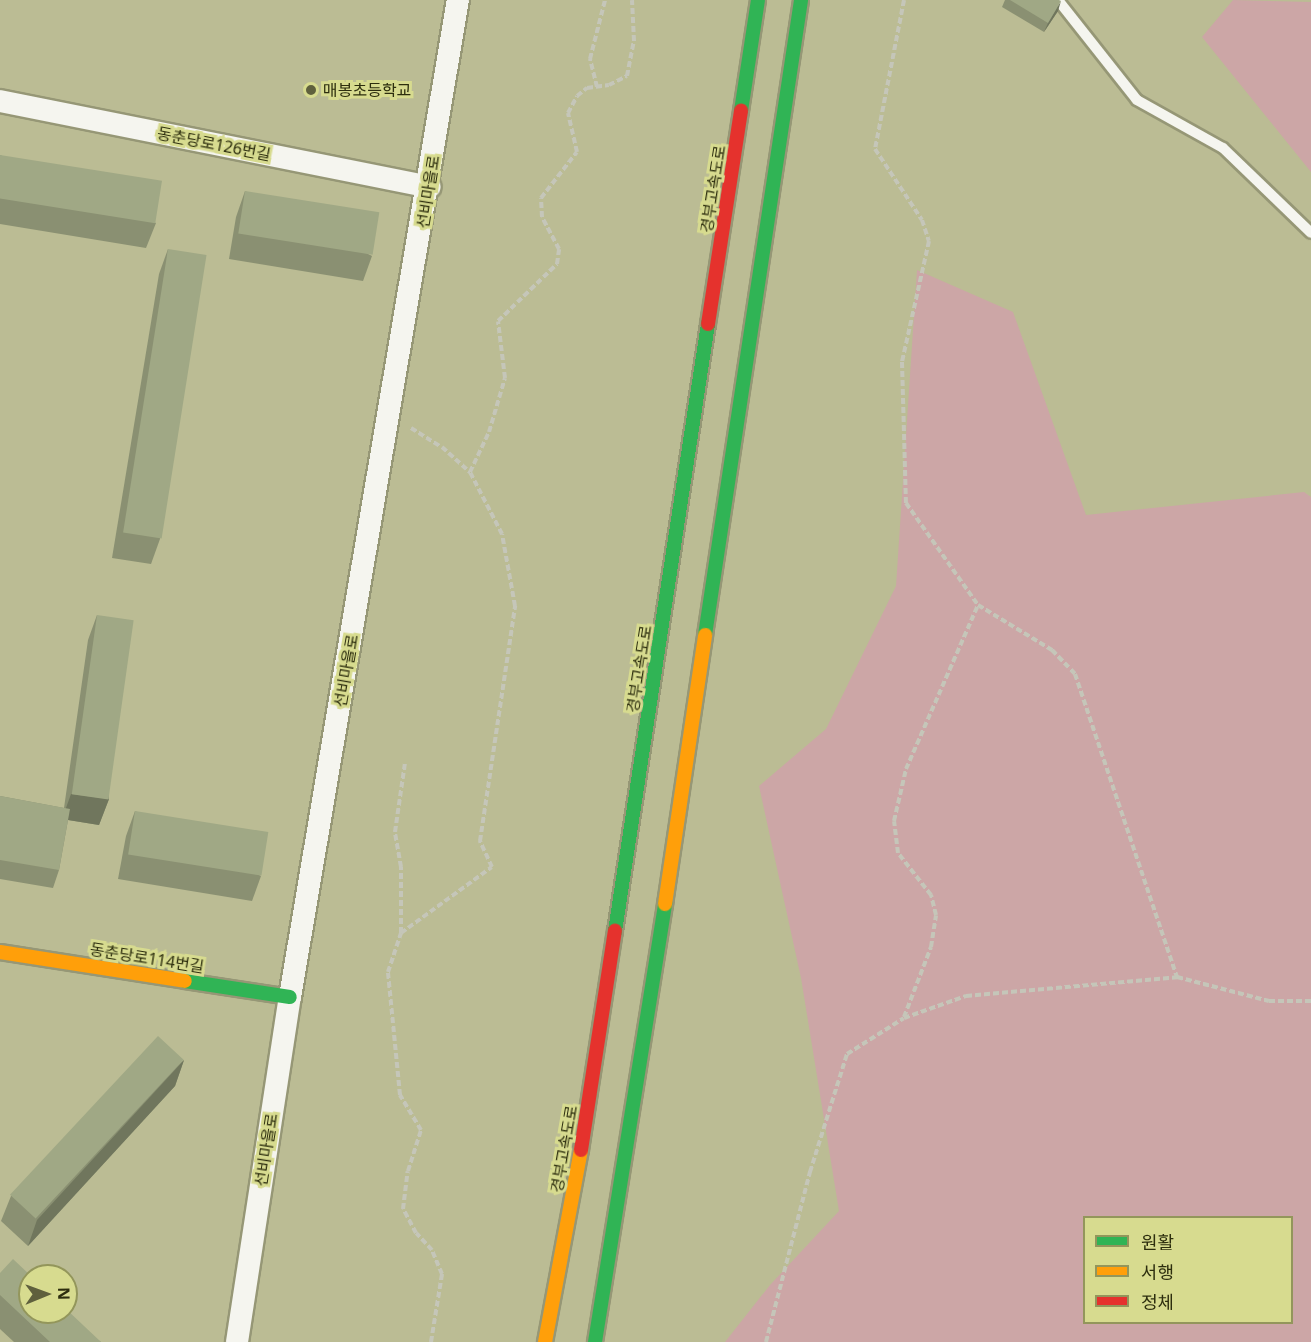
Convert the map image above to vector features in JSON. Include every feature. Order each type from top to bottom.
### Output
[{"type":"main road","name":"경부고속도로","points":[[545,1342],[585,1129],[758,0]]},
{"type":"main road","points":[[595,1342],[633,1118],[801,0]]},
{"type":"main road","name":"동춘당로114번길","points":[[0,952],[290,997]]},
{"type":"street","name":"선비마을로","points":[[237,1342],[290,997],[429,187],[458,0]]},
{"type":"street","name":"동춘당로126번길","points":[[0,101],[429,187]]},
{"type":"lane","points":[[1058,0],[1137,100],[1223,148],[1311,233]]},
{"type":"path","points":[[597,87],[590,59],[605,0]]},
{"type":"path","points":[[470,472],[489,432],[506,378],[498,321],[557,264],[560,249],[542,217],[541,198],[577,152],[568,113],[577,96],[627,76],[634,41],[632,0]]},
{"type":"path","points":[[904,0],[875,149],[922,220],[929,241],[902,362],[903,486],[916,522],[978,605],[1053,650],[1075,674],[1177,977]]},
{"type":"path","points":[[401,933],[492,867],[480,841],[515,606],[502,534],[470,472],[442,447],[408,426]]},
{"type":"path","points":[[904,1018],[931,947],[936,915],[931,896],[898,854],[894,821],[906,769],[978,605]]},
{"type":"path","points":[[405,762],[395,832],[401,867],[401,933],[388,972],[392,1044],[400,1095],[421,1130],[408,1171],[403,1209],[416,1233],[432,1250],[442,1274],[431,1342]]},
{"type":"path","points":[[766,1342],[810,1172],[847,1054],[904,1018],[966,996],[1177,977],[1269,1001],[1311,1000]]},
{"type":"shaded area","points":[[1233,0],[1311,2],[1311,172],[1202,37]]},
{"type":"shaded area","points":[[917,270],[1013,312],[1086,515],[1304,492],[1311,497],[1311,1342],[725,1342],[770,1285],[839,1211],[801,978],[759,786],[826,729],[896,586]]},
{"type":"building","points":[[1010,0],[1059,0],[1061,1],[1048,23]]},
{"type":"building","points":[[0,155],[162,181],[155,223],[0,199]]},
{"type":"building","points":[[245,191],[379,212],[373,255],[238,233]]},
{"type":"building","points":[[168,249],[207,255],[162,539],[123,532]]},
{"type":"building","points":[[97,615],[134,620],[108,799],[72,794]]},
{"type":"building","points":[[0,796],[70,809],[59,870],[0,860]]},
{"type":"building","points":[[135,811],[268,832],[261,876],[128,854]]},
{"type":"building","points":[[158,1036],[184,1060],[36,1219],[10,1195]]},
{"type":"building","points":[[13,1259],[18,1264],[18,1312],[0,1295],[0,1273]]},
{"type":"building","points":[[78,1320],[101,1342],[50,1342],[31,1324],[78,1324]]},
{"type":"traffic: fast","points":[[741,111],[758,0]]},
{"type":"traffic: fast","points":[[705,635],[801,0]]},
{"type":"traffic: fast","points":[[615,931],[708,324]]},
{"type":"traffic: fast","points":[[595,1342],[665,904]]},
{"type":"traffic: fast","points":[[185,981],[290,997]]},
{"type":"traffic: slow","points":[[665,904],[705,635]]},
{"type":"traffic: slow","points":[[0,952],[185,981]]},
{"type":"traffic: slow","points":[[545,1342],[581,1150]]},
{"type":"traffic: jam","points":[[708,324],[741,111]]},
{"type":"traffic: jam","points":[[581,1150],[615,931]]},
{"type":"place","name":"매봉초등학교","points":[[311,90]]}]
